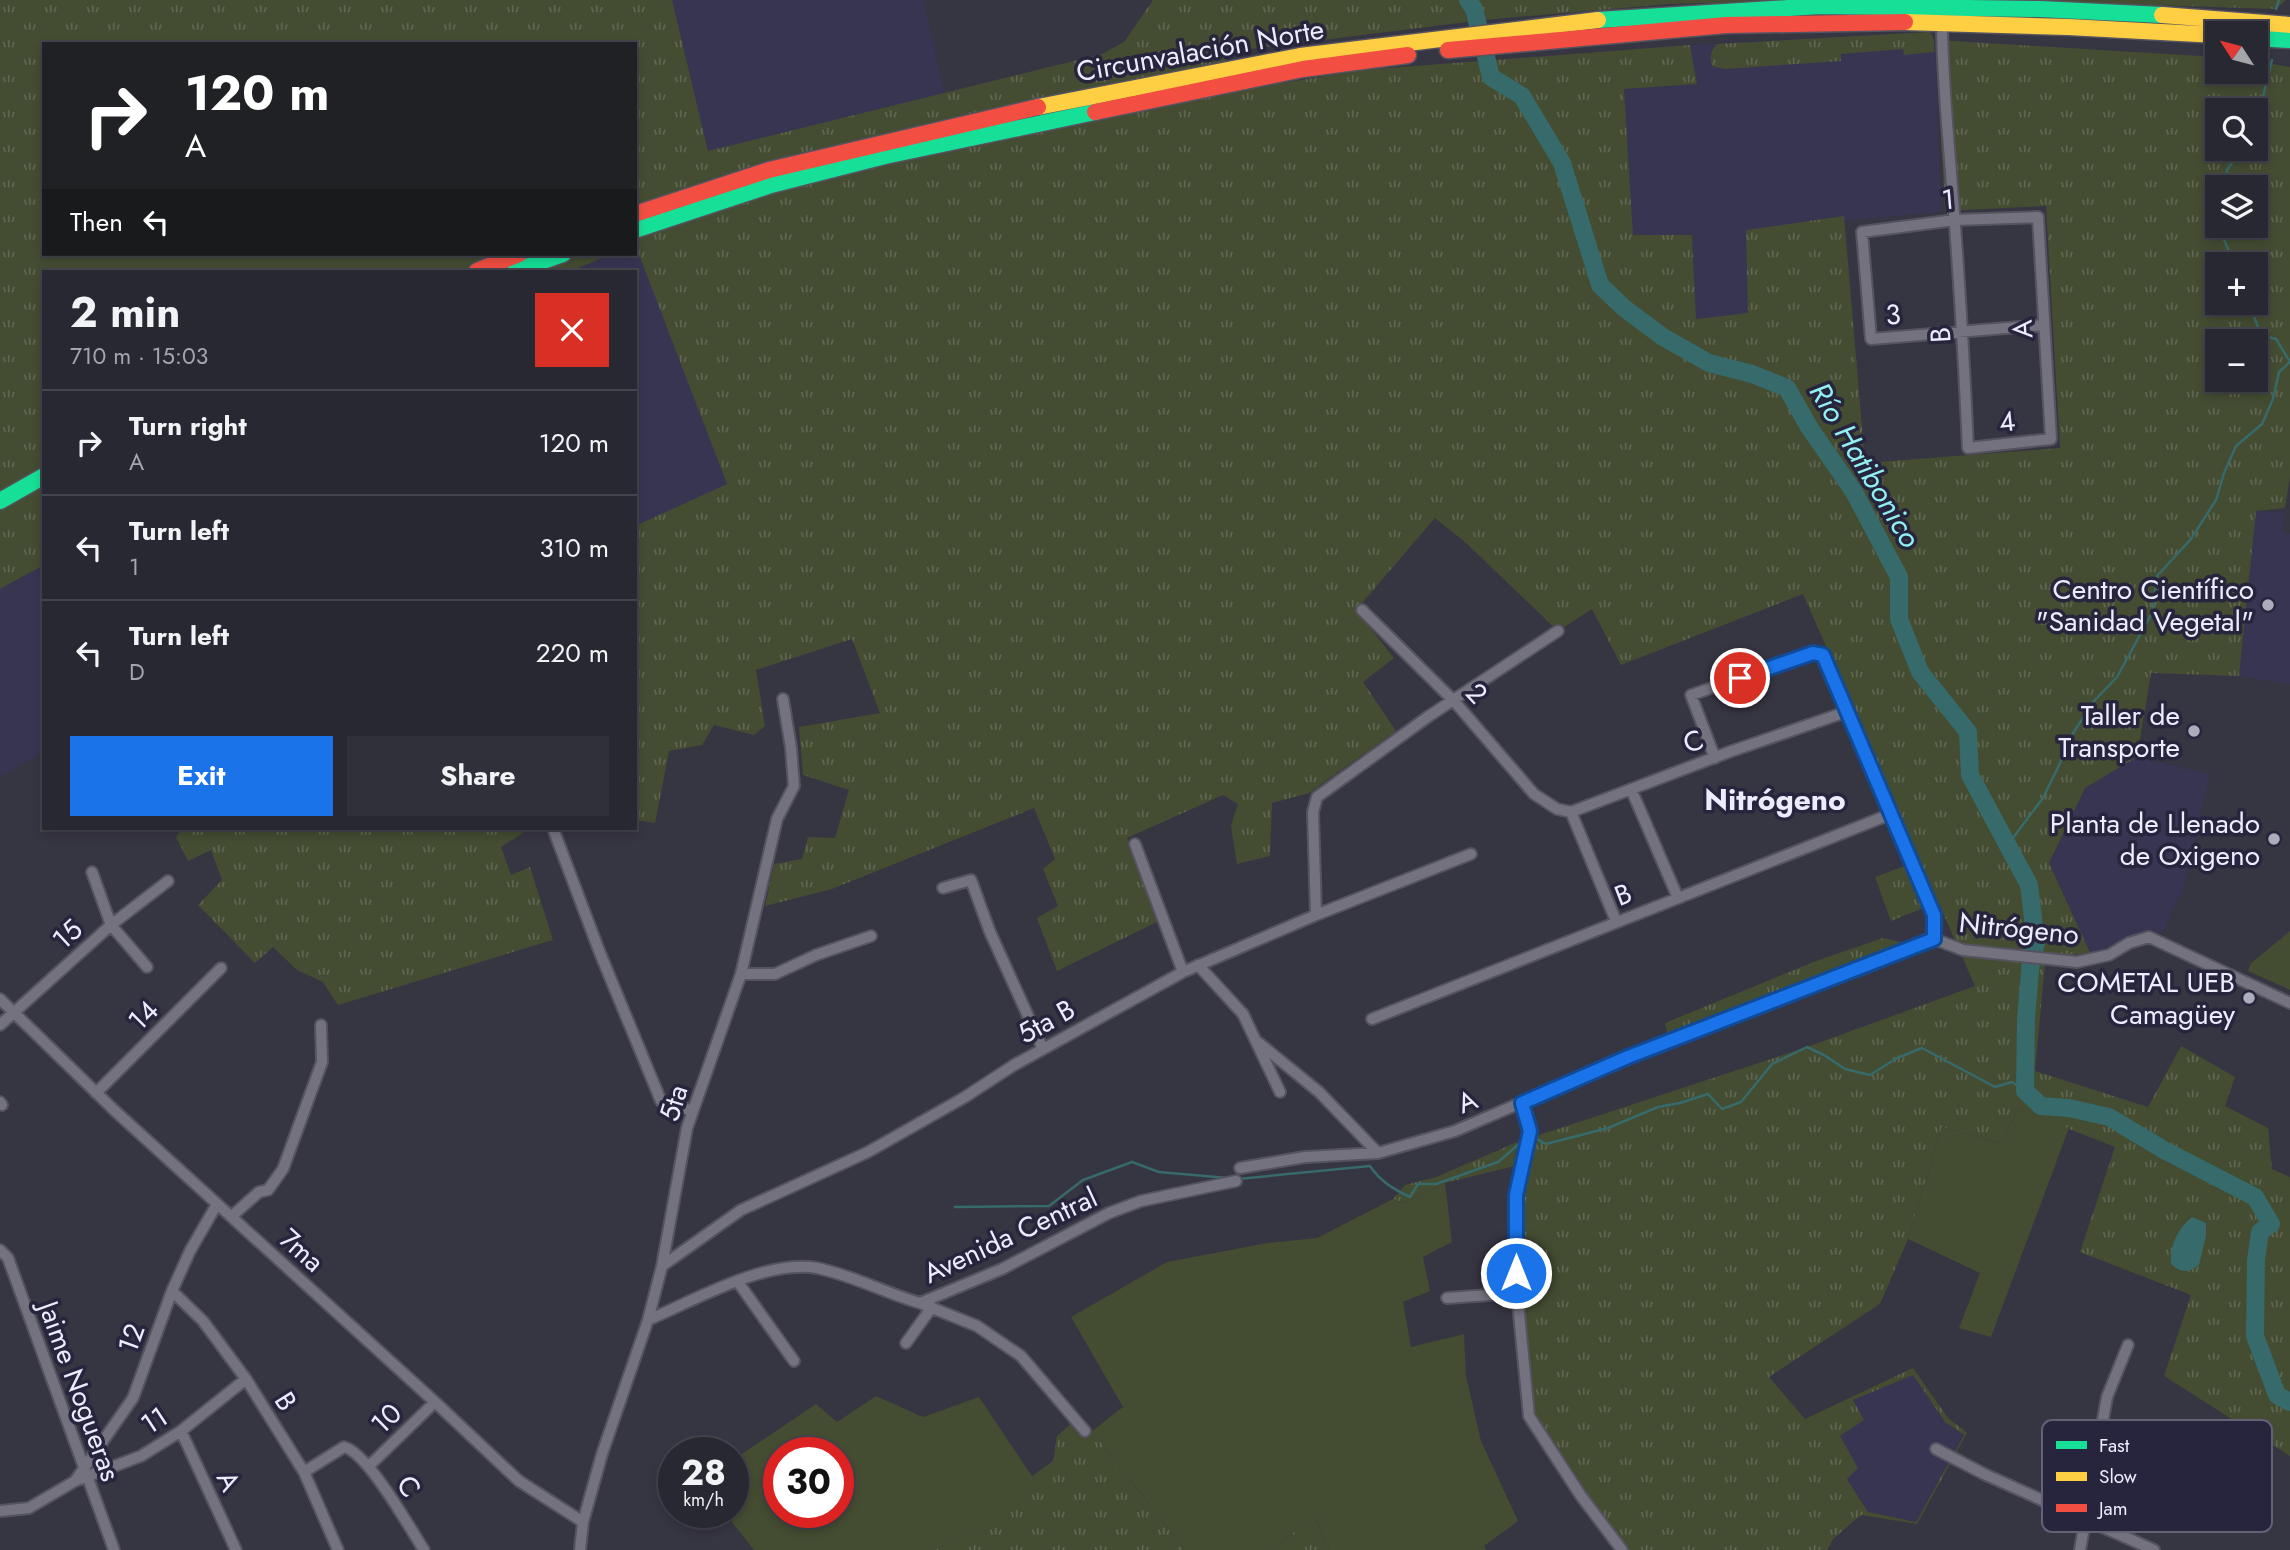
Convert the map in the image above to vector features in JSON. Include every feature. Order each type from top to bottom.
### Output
[{"type":"highway","name":"Circunvalación Norte","points":[[637,213],[769,170],[1003,114],[1300,56],[1507,37],[1585,21],[1702,20],[1820,6],[2154,16],[2290,25]]},
{"type":"highway","name":"Circunvalación Norte","points":[[2154,16],[2205,31]]},
{"type":"highway","points":[[2268,39],[2290,40]]},
{"type":"highway","name":"Circunvalación Norte","points":[[637,229],[771,185],[885,156],[1303,69],[1448,43]]},
{"type":"highway","points":[[479,270],[514,256]]},
{"type":"highway","points":[[518,270],[557,256]]},
{"type":"highway","points":[[0,486],[42,463]]},
{"type":"highway","points":[[0,501],[42,477]]},
{"type":"street","name":"B","points":[[1942,10],[1968,448]]},
{"type":"street","name":"1","points":[[1871,339],[1862,232],[1955,220],[2038,217]]},
{"type":"street","name":"A","points":[[2038,217],[2051,439]]},
{"type":"street","name":"3","points":[[1871,339],[2044,325]]},
{"type":"street","name":"4","points":[[1968,448],[2051,439]]},
{"type":"street","name":"2","points":[[1362,610],[1454,701],[1534,794],[1557,809],[1572,812]]},
{"type":"street","points":[[1316,915],[1313,812],[1317,797],[1558,631]]},
{"type":"street","points":[[1715,758],[1691,695],[1813,653],[1823,655],[1934,915],[1934,939]]},
{"type":"street","name":"5ta","points":[[581,1545],[583,1522],[602,1454],[648,1320],[662,1266],[687,1128],[741,974],[777,819],[794,786],[783,699]]},
{"type":"street","name":"C","points":[[1572,812],[1846,712]]},
{"type":"street","points":[[1631,789],[1678,898]]},
{"type":"street","points":[[1572,812],[1616,921]]},
{"type":"street","name":"B","points":[[1372,1019],[1891,814]]},
{"type":"street","points":[[554,831],[600,953],[661,1101],[693,1111]]},
{"type":"street","points":[[1135,845],[1184,972]]},
{"type":"street","name":"5ta B","points":[[662,1266],[741,1210],[868,1152],[1043,1049],[1184,972],[1316,915],[1471,854]]},
{"type":"street","points":[[92,872],[111,925],[147,967]]},
{"type":"street","points":[[943,888],[971,880],[990,932],[1043,1049]]},
{"type":"street","name":"15","points":[[0,1025],[111,925],[169,881]]},
{"type":"street","points":[[741,974],[775,974],[816,955],[871,936]]},
{"type":"street","name":"Nitrógeno","points":[[1934,939],[1963,950],[2077,962],[2109,955],[2129,943],[2149,937],[2290,1003]]},
{"type":"street","name":"A","points":[[1240,1168],[1305,1157],[1378,1153],[1455,1130],[1628,1057],[1934,939]]},
{"type":"street","points":[[1198,965],[1243,1014],[1280,1092]]},
{"type":"street","name":"14","points":[[96,1093],[222,968]]},
{"type":"street","name":"7ma","points":[[0,999],[96,1093],[519,1481],[583,1522]]},
{"type":"street","points":[[232,1216],[259,1192],[268,1190],[282,1169],[322,1062],[321,1026]]},
{"type":"street","points":[[1259,1043],[1319,1092],[1378,1153]]},
{"type":"street","points":[[1522,1103],[1530,1131],[1516,1195],[1517,1293],[1529,1416],[1581,1496],[1622,1550]]},
{"type":"street","name":"Avenida Central","points":[[648,1320],[762,1272],[790,1266],[838,1273],[920,1303],[1002,1269],[1109,1213],[1141,1201],[1236,1181]]},
{"type":"street","name":"12","points":[[86,1472],[133,1398],[172,1291],[190,1251],[217,1204]]},
{"type":"street","name":"Jaime Nogueras","points":[[0,1250],[8,1258],[114,1550]]},
{"type":"street","points":[[738,1282],[794,1361]]},
{"type":"street","name":"B","points":[[172,1291],[204,1321],[246,1379],[304,1472],[338,1550]]},
{"type":"street","points":[[1447,1298],[1517,1293]]},
{"type":"street","points":[[920,1303],[978,1326],[1021,1356],[1086,1431]]},
{"type":"street","points":[[906,1343],[932,1307]]},
{"type":"street","points":[[2103,1420],[2107,1397],[2128,1345]]},
{"type":"street","name":"11","points":[[0,1511],[29,1508],[86,1472],[141,1456],[181,1431],[246,1379]]},
{"type":"street","name":"10","points":[[369,1466],[435,1402]]},
{"type":"street","name":"A","points":[[181,1431],[236,1550]]},
{"type":"street","name":"10","points":[[304,1472],[344,1447],[352,1449]]},
{"type":"street","name":"C","points":[[352,1449],[369,1466],[424,1550]]},
{"type":"street","points":[[1936,1449],[2042,1501]]},
{"type":"street","points":[[2080,1550],[2082,1532]]},
{"type":"street","points":[[2112,1532],[2154,1550]]},
{"type":"street","points":[[581,1545],[593,1550]]},
{"type":"shaded area","points":[[672,0],[923,0],[945,94],[708,151]]},
{"type":"shaded area","points":[[1930,32],[1934,39],[1941,212],[1747,230],[1748,314],[1695,319],[1692,235],[1633,236],[1624,89],[1697,84],[1690,45]]},
{"type":"shaded area","points":[[637,246],[727,484],[637,525],[637,270],[573,270],[607,256],[637,256]]},
{"type":"shaded area","name":"Centro Científico \"Sanidad Vegetal\"","points":[[2256,511],[2284,513],[2283,532],[2290,534],[2290,684],[2239,676]]},
{"type":"shaded area","points":[[42,566],[42,753],[0,777],[0,589]]},
{"type":"shaded area","points":[[2137,757],[2210,774],[2184,885],[2163,932],[2124,939],[2091,955],[2049,863],[2085,788]]},
{"type":"shaded area","points":[[2192,1217],[2206,1223],[2206,1236],[2199,1265],[2188,1271],[2171,1264],[2172,1250],[2178,1232]]},
{"type":"shaded area","points":[[1913,1375],[1945,1422],[1964,1435],[1916,1522],[1868,1512],[1847,1479],[1839,1436],[1863,1420],[1853,1400]]},
{"type":"green space","points":[[0,0],[672,0],[708,151],[1102,54],[1124,42],[1153,0],[1846,0],[1669,4],[1483,20],[1225,52],[1228,92],[1362,70],[1690,45],[1697,84],[1624,89],[1633,235],[1692,235],[1696,319],[1748,313],[1746,230],[1844,216],[1865,463],[2060,448],[2046,206],[1945,211],[1936,40],[2205,56],[2205,84],[2268,84],[2268,63],[2290,67],[2290,476],[2285,508],[2256,511],[2239,676],[2151,673],[2137,757],[2085,788],[2049,863],[2091,955],[2046,953],[2035,1071],[2148,1107],[2181,1046],[2235,1077],[2225,1106],[2268,1128],[2272,1169],[2290,1177],[2290,1456],[2272,1445],[2272,1420],[2233,1420],[2164,1376],[2191,1295],[2080,1252],[2115,1147],[2018,1109],[2001,1143],[1942,1127],[1908,1239],[1880,1304],[1769,1377],[1805,1419],[1913,1368],[1948,1418],[1967,1433],[1917,1524],[1861,1515],[1833,1539],[1827,1550],[1624,1550],[1532,1418],[1517,1293],[1519,1165],[1445,1183],[1404,1203],[1393,1199],[1405,1185],[1436,1177],[1515,1143],[1807,1047],[1975,986],[1803,594],[1621,665],[1592,609],[1558,631],[1465,542],[1435,518],[1356,610],[1394,658],[1363,682],[1396,731],[1309,793],[1272,803],[1270,856],[1237,864],[1231,826],[1238,804],[1223,795],[1127,838],[1157,922],[1057,971],[1037,918],[1058,906],[1043,869],[1055,859],[1034,808],[832,889],[765,906],[774,864],[802,859],[808,837],[835,838],[849,790],[803,775],[799,727],[880,713],[852,639],[756,670],[765,726],[754,735],[714,725],[702,745],[669,751],[655,823],[637,820],[637,525],[727,484],[637,249],[637,42],[42,42],[42,256],[607,256],[573,270],[42,270],[42,566],[0,589]],"holes":[[[1913,1375],[1945,1422],[1964,1435],[1916,1522],[1868,1512],[1847,1479],[1858,1468],[1840,1436],[1864,1420],[1853,1400]]]},
{"type":"green space","points":[[1989,0],[2286,0],[2276,9]]},
{"type":"green space","points":[[1930,32],[1934,39],[1934,52],[1904,55],[1903,49],[1841,54],[1841,61],[1724,69],[1712,66],[1711,63],[1712,52],[1717,44]]},
{"type":"green space","points":[[181,830],[528,830],[501,847],[511,875],[530,867],[553,940],[338,1005],[323,982],[297,970],[273,947],[255,963],[198,905],[222,880],[211,850],[188,861],[176,837]]},
{"type":"green space","points":[[1910,864],[1926,907],[1891,921],[1875,877]]},
{"type":"green space","points":[[2290,931],[2290,990],[2248,971],[2251,963]]},
{"type":"green space","points":[[1883,938],[1904,943],[1668,1037],[1665,1023],[1816,961]]},
{"type":"green space","points":[[2018,1109],[2069,1128],[1991,1337],[1959,1328],[1980,1273],[1908,1239],[1942,1127],[2001,1143]]},
{"type":"green space","points":[[1445,1183],[1452,1242],[1423,1257],[1430,1291],[1403,1302],[1411,1347],[1464,1334],[1466,1376],[1481,1441],[1518,1521],[1484,1546],[1486,1550],[1329,1550],[1314,1515],[1273,1550],[1185,1550],[1092,1431],[1123,1407],[1071,1317],[1167,1262],[1267,1243],[1317,1238],[1393,1199],[1404,1203]]},
{"type":"green space","points":[[876,1396],[923,1417],[979,1397],[1032,1476],[1036,1491],[935,1550],[754,1550],[737,1528],[749,1528],[749,1449],[763,1440],[763,1528],[854,1528],[854,1437],[767,1437],[816,1404],[837,1422]]},
{"type":"green space","points":[[1073,1422],[1087,1435],[1092,1431],[1185,1550],[935,1550],[1035,1491],[1032,1476],[1053,1461],[1057,1436]]},
{"type":"green space","points":[[1314,1515],[1329,1550],[1273,1550]]},
{"type":"waterway","name":"Río Hatibonico","points":[[1468,0],[1474,9],[1491,77],[1522,96],[1562,163],[1600,285],[1624,308],[1663,337],[1709,363],[1752,374],[1787,388],[1809,427],[1854,492],[1899,577],[1899,619],[1920,672],[1968,732],[1970,775],[2029,885],[2036,943],[2031,960],[2026,1019],[2025,1091],[2041,1106],[2069,1108],[2109,1117],[2164,1150],[2255,1197],[2271,1224],[2260,1232],[2256,1260],[2255,1336],[2277,1395],[2290,1402]]},
{"type":"waterway","points":[[2276,9],[2279,0]]},
{"type":"waterway","points":[[2263,98],[2272,60]]},
{"type":"waterway","points":[[2226,175],[2233,161]]},
{"type":"waterway","points":[[2223,238],[2229,252]]},
{"type":"waterway","points":[[2254,315],[2261,335],[2276,339],[2290,362]]},
{"type":"waterway","points":[[2007,846],[2043,798],[2066,744],[2094,701],[2117,677],[2152,613],[2157,576],[2191,539],[2216,500],[2236,446],[2262,424],[2273,399],[2279,372],[2290,362]]},
{"type":"waterway","points":[[1535,1138],[1546,1144],[1608,1128],[1658,1107],[1708,1094],[1722,1109],[1741,1102],[1772,1064],[1807,1047],[1845,1069],[1870,1075],[1897,1058],[1922,1048],[1995,1087],[2012,1082],[2025,1091]]},
{"type":"waterway","points":[[1238,1179],[1370,1166],[1387,1184],[1410,1197],[1418,1184],[1436,1184],[1498,1162],[1519,1144]]},
{"type":"waterway","points":[[955,1207],[1049,1206],[1083,1180],[1132,1162],[1159,1172],[1228,1178]]},
{"type":"traffic: fast","points":[[1598,20],[1820,6],[2040,9],[2162,15]]},
{"type":"traffic: fast","points":[[2268,39],[2290,40]]},
{"type":"traffic: fast","points":[[637,229],[771,185],[885,156],[1095,112]]},
{"type":"traffic: fast","points":[[518,270],[557,256]]},
{"type":"traffic: fast","points":[[0,501],[42,477]]},
{"type":"traffic: slow","points":[[2162,15],[2290,25]]},
{"type":"traffic: slow","points":[[1038,107],[1300,56],[1598,20]]},
{"type":"traffic: slow","points":[[1905,22],[2205,34]]},
{"type":"traffic: jam","points":[[1448,50],[1726,25],[1905,22]]},
{"type":"traffic: jam","points":[[1095,112],[1303,69],[1408,55]]},
{"type":"traffic: jam","points":[[637,213],[769,170],[1038,107]]},
{"type":"traffic: jam","points":[[479,270],[514,256]]},
{"type":"place","name":"Centro Científico \"Sanidad Vegetal\"","points":[[2268,605]]},
{"type":"place","name":"Taller de Transporte","points":[[2194,731]]},
{"type":"place","name":"Planta de Llenado de Oxigeno","points":[[2274,839]]},
{"type":"place","name":"COMETAL UEB Camagüey","points":[[2249,998]]},
{"type":"district","name":"Nitrógeno","points":[[1775,800]]},
{"type":"route","points":[[1516,1273],[1516,1195],[1530,1131],[1522,1103],[1628,1057],[1934,939],[1934,915],[1823,655],[1813,653],[1740,678]]}]
